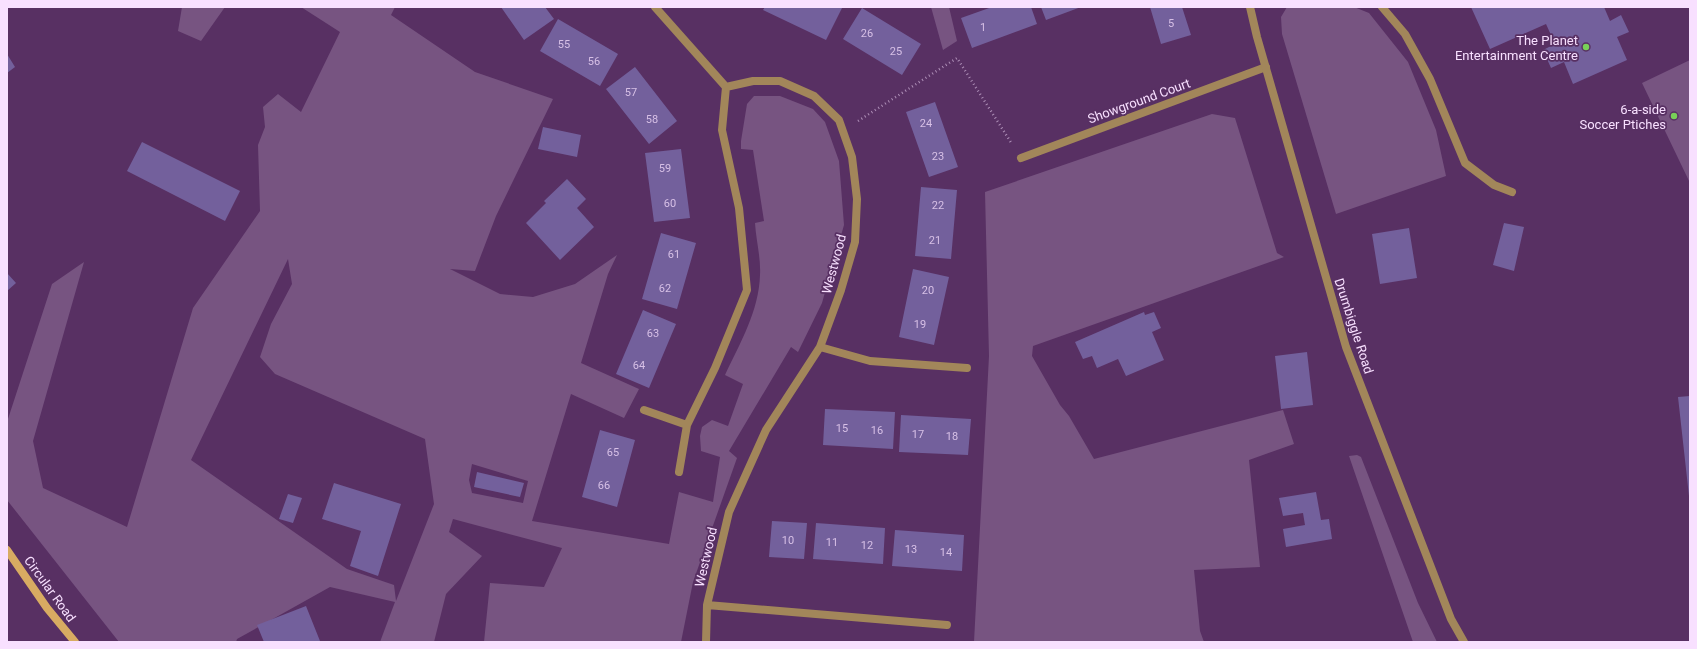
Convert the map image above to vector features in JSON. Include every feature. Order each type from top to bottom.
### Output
[{"type":"main road","name":"Circular Road","points":[[7,550],[46,608],[75,642]]},
{"type":"street","points":[[655,7],[726,87],[722,130],[739,208],[746,290],[715,368],[687,425],[679,472]]},
{"type":"street","name":"Drumbiggle Road","points":[[1250,7],[1346,347],[1451,619],[1464,642]]},
{"type":"street","points":[[1382,7],[1405,34],[1430,78],[1465,163],[1494,185],[1512,192]]},
{"type":"street","name":"Showground Court","points":[[1021,158],[1266,67]]},
{"type":"street","name":"Westwood","points":[[706,642],[707,605],[728,512],[766,430],[820,347],[841,290],[854,242],[857,198],[852,157],[843,131],[838,120],[814,96],[780,81],[753,82],[726,87]]},
{"type":"street","points":[[820,347],[870,361],[967,368]]},
{"type":"street","points":[[644,410],[687,425]]},
{"type":"street","name":"Westwood","points":[[707,605],[947,625]]},
{"type":"path","points":[[843,131],[957,58],[1021,158]]},
{"type":"shaded area","points":[[182,7],[225,7],[201,41],[178,31]]},
{"type":"shaded area","points":[[301,7],[395,7],[391,15],[475,72],[553,99],[496,216],[475,271],[450,269],[500,294],[533,297],[575,284],[617,255],[608,274],[581,363],[639,389],[624,418],[571,394],[532,521],[669,544],[679,492],[713,502],[720,457],[701,451],[700,436],[702,427],[712,420],[728,426],[743,384],[725,375],[748,326],[759,288],[760,262],[755,223],[764,221],[753,150],[741,149],[747,104],[754,96],[780,96],[813,109],[825,122],[839,161],[844,225],[822,303],[798,352],[791,347],[729,451],[737,458],[693,582],[681,642],[484,642],[490,583],[544,587],[562,548],[453,519],[449,532],[482,556],[446,594],[434,642],[380,642],[395,602],[330,587],[237,639],[236,642],[119,642],[7,500],[7,422],[52,284],[84,262],[33,441],[43,488],[127,527],[193,308],[260,211],[258,145],[265,127],[263,107],[278,94],[301,112],[340,32]],"holes":[[[288,259],[292,284],[271,324],[260,357],[275,374],[425,439],[434,504],[396,601],[394,585],[347,569],[191,460]],[[472,464],[528,481],[523,503],[472,493],[469,480]]]},
{"type":"shaded area","points":[[931,7],[949,7],[957,41],[943,50]]},
{"type":"shaded area","points":[[1287,7],[1354,7],[1369,13],[1408,62],[1436,130],[1446,176],[1336,214],[1282,34],[1281,17]]},
{"type":"shaded area","name":"6-a-side Soccer Ptiches","points":[[1690,60],[1690,183],[1642,83]]},
{"type":"shaded area","points":[[1212,114],[1235,118],[1277,253],[1284,257],[1033,346],[1032,356],[1060,405],[1069,416],[1094,459],[1283,410],[1294,444],[1249,460],[1260,567],[1194,570],[1200,631],[1204,642],[974,642],[989,356],[985,192]]},
{"type":"shaded area","points":[[1357,455],[1361,457],[1418,603],[1437,642],[1413,642],[1349,456]]},
{"type":"building","points":[[501,7],[545,7],[554,19],[524,40]]},
{"type":"building","points":[[765,7],[842,8],[826,40],[763,10]]},
{"type":"building","points":[[992,7],[1031,7],[1037,24],[972,48],[961,18]]},
{"type":"building","points":[[1041,7],[1081,7],[1046,20]]},
{"type":"building","points":[[1150,7],[1182,7],[1191,35],[1161,44]]},
{"type":"building","name":"The Planet Entertainment Centre","points":[[1471,7],[1604,7],[1610,21],[1621,15],[1629,32],[1617,37],[1627,60],[1573,84],[1564,62],[1551,68],[1543,50],[1555,44],[1546,24],[1490,49]]},
{"type":"building","points":[[862,8],[921,44],[902,75],[843,39]]},
{"type":"building","points":[[558,19],[618,54],[600,86],[540,51]]},
{"type":"building","points":[[7,54],[15,67],[7,73]]},
{"type":"building","points":[[635,67],[677,121],[649,144],[606,89]]},
{"type":"building","points":[[935,102],[958,167],[929,177],[906,112]]},
{"type":"building","points":[[543,127],[581,135],[577,157],[538,149]]},
{"type":"building","points":[[142,142],[240,191],[225,221],[127,171]]},
{"type":"building","points":[[681,149],[690,218],[654,222],[645,153]]},
{"type":"building","points":[[567,179],[586,199],[577,208],[594,227],[560,260],[526,223],[546,203],[544,201]]},
{"type":"building","points":[[921,187],[957,190],[951,259],[915,256]]},
{"type":"building","points":[[1504,223],[1524,227],[1514,271],[1493,265]]},
{"type":"building","points":[[1409,228],[1417,278],[1380,284],[1372,234]]},
{"type":"building","points":[[661,233],[696,243],[677,309],[642,299]]},
{"type":"building","points":[[913,269],[949,277],[934,345],[899,337]]},
{"type":"building","points":[[7,273],[16,283],[7,291]]},
{"type":"building","points":[[643,310],[676,324],[649,388],[616,374]]},
{"type":"building","points":[[1144,312],[1145,315],[1154,312],[1161,328],[1152,332],[1164,360],[1126,376],[1118,359],[1097,368],[1092,356],[1083,359],[1075,342]]},
{"type":"building","points":[[1307,352],[1313,405],[1281,409],[1275,356]]},
{"type":"building","points":[[1690,396],[1690,496],[1689,496],[1678,397]]},
{"type":"building","points":[[825,409],[895,412],[893,449],[823,445]]},
{"type":"building","points":[[901,415],[971,419],[968,455],[899,452]]},
{"type":"building","points":[[600,430],[635,440],[617,507],[582,497]]},
{"type":"building","points":[[477,472],[524,483],[520,497],[474,487]]},
{"type":"building","points":[[334,483],[401,504],[378,576],[350,566],[361,531],[322,519]]},
{"type":"building","points":[[1316,492],[1321,520],[1329,519],[1332,539],[1286,547],[1283,529],[1305,525],[1303,513],[1283,516],[1279,498]]},
{"type":"building","points":[[288,494],[302,498],[293,523],[279,519]]},
{"type":"building","points":[[772,521],[807,523],[804,559],[769,557]]},
{"type":"building","points":[[816,523],[885,528],[883,564],[813,559]]},
{"type":"building","points":[[895,530],[964,535],[962,571],[892,566]]},
{"type":"building","points":[[306,606],[320,641],[264,642],[257,625]]},
{"type":"place","name":"The Planet Entertainment Centre","points":[[1586,47]]},
{"type":"place","name":"6-a-side Soccer Ptiches","points":[[1674,116]]}]
